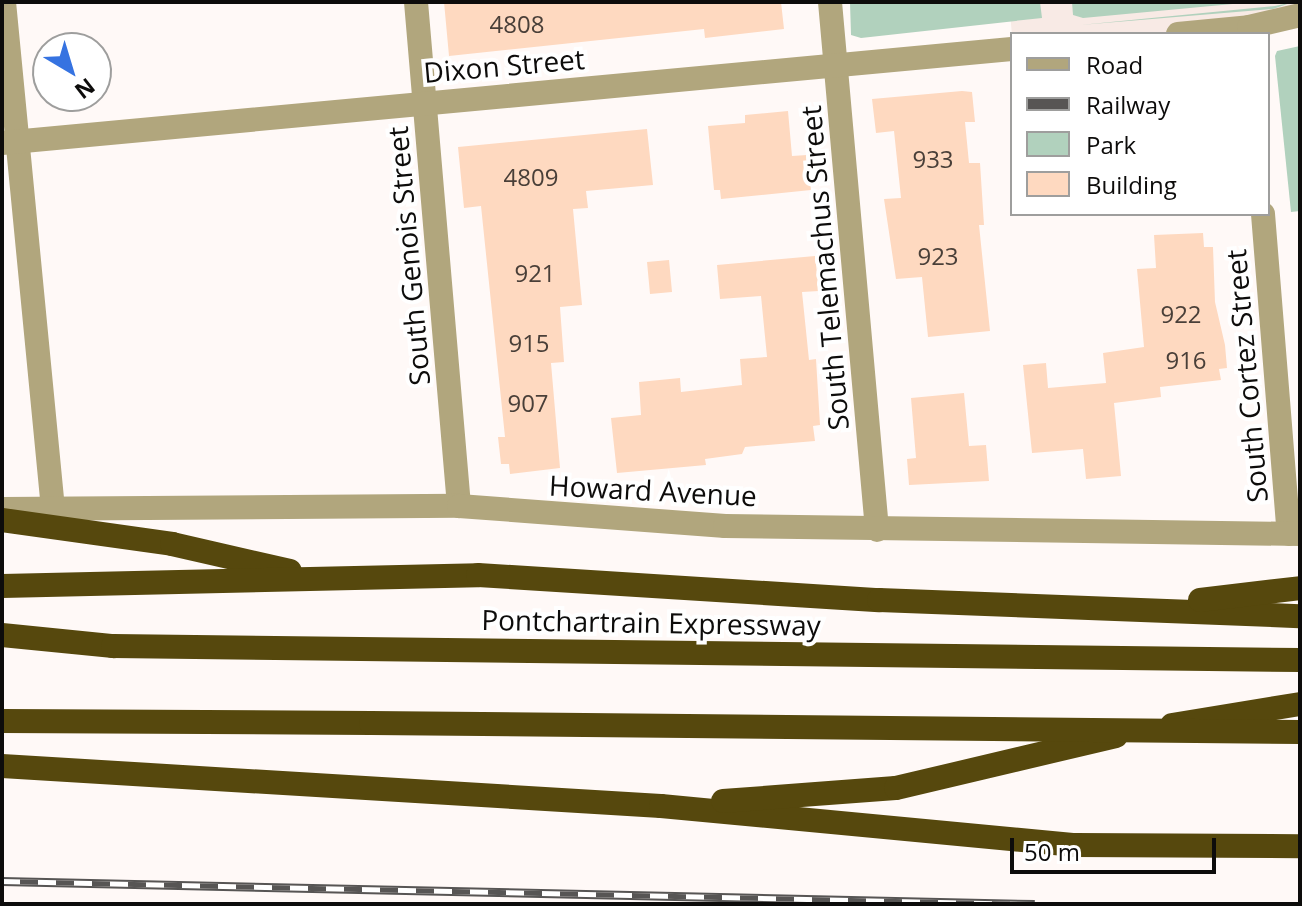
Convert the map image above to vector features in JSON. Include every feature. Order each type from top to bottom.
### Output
[{"type":"highway","points":[[2,520],[172,544],[323,579]]},
{"type":"highway","points":[[2,586],[478,575],[879,600],[1300,616]]},
{"type":"highway","points":[[1142,608],[1300,588]]},
{"type":"highway","name":"Pontchartrain Expressway","points":[[2,635],[113,646],[1300,660]]},
{"type":"highway","points":[[661,806],[896,788],[1035,752],[1300,704]]},
{"type":"highway","points":[[2,721],[1300,732]]},
{"type":"highway","points":[[2,766],[661,806],[1075,845],[1300,846]]},
{"type":"street","points":[[4,2],[10,142],[53,509]]},
{"type":"street","name":"South Genois Street","points":[[416,2],[459,506]]},
{"type":"street","name":"South Telemachus Street","points":[[830,2],[877,530]]},
{"type":"street","points":[[1225,32],[1249,31],[1300,15]]},
{"type":"street","name":"Dixon Street","points":[[10,142],[1010,49]]},
{"type":"street","name":"South Cortez Street","points":[[1263,216],[1294,534]]},
{"type":"street","name":"Howard Avenue","points":[[2,509],[459,506],[710,525],[877,530],[1294,534]]},
{"type":"shaded area","points":[[1009,2],[1300,2],[1300,15],[1191,32],[1012,32]]},
{"type":"green space","points":[[850,2],[1040,2],[1042,18],[861,38],[851,35]]},
{"type":"green space","points":[[1072,2],[1254,2],[1083,18],[1073,15]]},
{"type":"green space","points":[[1293,2],[1273,9],[1080,25],[1275,6]]},
{"type":"green space","points":[[1300,46],[1300,211],[1291,212],[1275,56],[1277,51]]},
{"type":"building","points":[[444,2],[781,2],[784,29],[705,38],[704,29],[449,56]]},
{"type":"building","points":[[972,92],[975,122],[965,122],[969,163],[980,163],[984,225],[979,225],[990,331],[928,337],[922,277],[896,279],[884,199],[901,198],[894,131],[876,133],[872,99]]},
{"type":"building","points":[[788,111],[792,156],[807,155],[811,190],[721,199],[720,190],[714,190],[708,126],[745,123],[745,115]]},
{"type":"building","points":[[647,129],[653,185],[586,191],[588,208],[573,209],[582,305],[560,307],[564,362],[551,363],[560,468],[510,474],[509,464],[501,464],[498,437],[505,437],[481,206],[464,208],[458,147]]},
{"type":"building","points":[[1203,233],[1204,247],[1213,247],[1215,302],[1225,345],[1227,368],[1219,369],[1221,380],[1160,387],[1161,397],[1114,403],[1121,476],[1086,479],[1083,449],[1032,453],[1023,365],[1046,363],[1048,388],[1106,383],[1103,353],[1144,347],[1137,269],[1156,268],[1154,235]]},
{"type":"building","points":[[815,256],[819,291],[802,292],[809,360],[816,359],[820,425],[813,426],[815,441],[745,447],[742,454],[705,459],[706,465],[617,473],[611,418],[641,415],[639,382],[680,378],[681,392],[742,385],[740,359],[767,357],[761,296],[720,299],[717,265]]},
{"type":"building","points":[[669,260],[672,292],[650,294],[647,262]]},
{"type":"building","points":[[964,393],[969,446],[986,445],[989,481],[909,485],[907,459],[916,458],[911,398]]},
{"type":"railway","points":[[2,881],[1035,904]]}]
